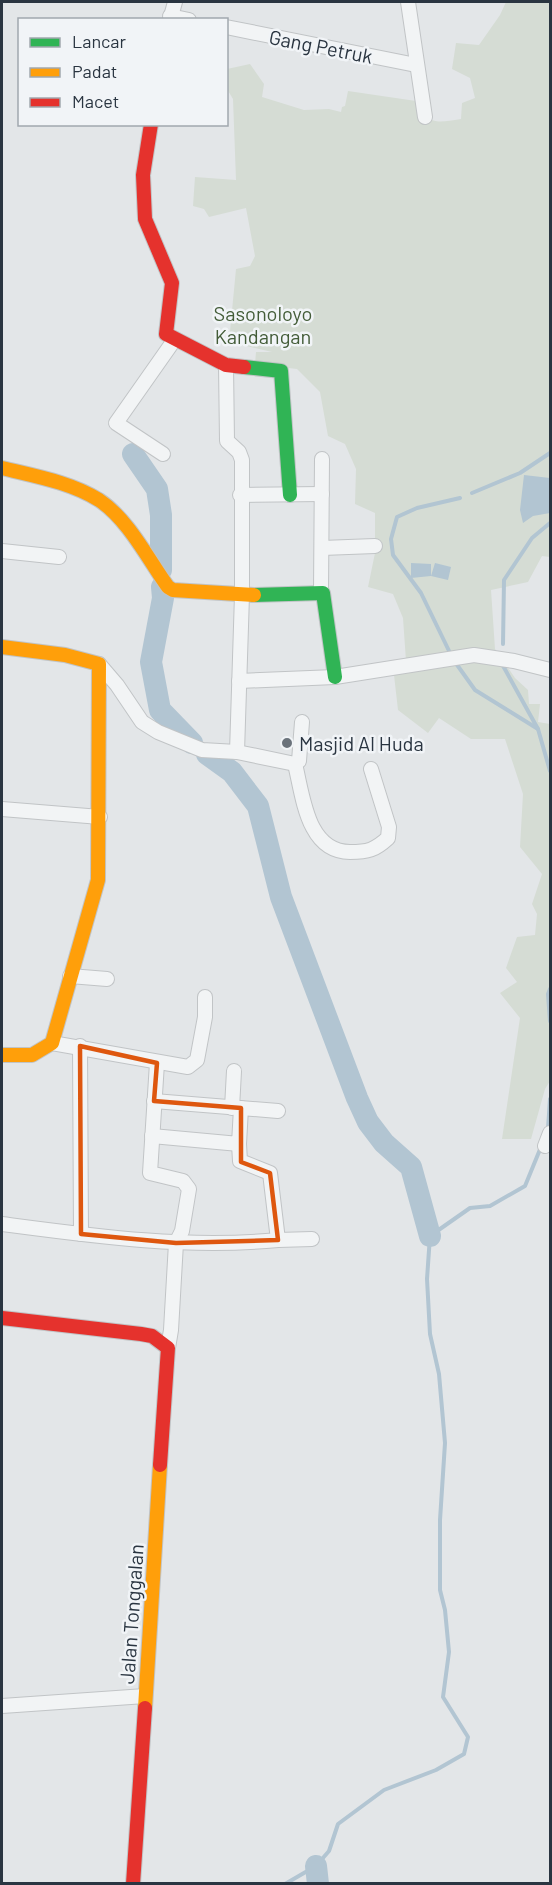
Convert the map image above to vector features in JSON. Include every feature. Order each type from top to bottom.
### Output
[{"type":"street","points":[[170,18],[175,2]]},
{"type":"street","points":[[408,2],[425,117]]},
{"type":"street","name":"Gang Petruk","points":[[228,27],[416,65]]},
{"type":"street","points":[[152,126],[143,176],[145,219],[172,283],[170,337],[116,423],[163,454]]},
{"type":"street","points":[[170,337],[226,365],[281,371],[290,495]]},
{"type":"street","points":[[226,365],[226,441],[241,455],[242,595],[237,752]]},
{"type":"street","points":[[322,459],[323,594],[335,677]]},
{"type":"street","points":[[2,468],[67,485],[100,501],[123,524],[168,587],[173,590],[242,595],[323,594]]},
{"type":"street","points":[[240,495],[322,494]]},
{"type":"street","points":[[322,548],[375,546]]},
{"type":"street","points":[[2,551],[59,558]]},
{"type":"street","points":[[2,647],[65,655],[99,664],[117,685],[142,722],[158,732],[202,750],[237,752],[295,764]]},
{"type":"street","points":[[238,681],[335,677],[474,655],[514,660],[550,670]]},
{"type":"street","points":[[52,1042],[98,880],[99,664]]},
{"type":"street","points":[[302,722],[298,761],[295,764],[313,830],[340,852],[369,852],[388,838],[389,827],[371,769]]},
{"type":"street","points":[[2,809],[100,817]]},
{"type":"street","points":[[70,976],[107,979]]},
{"type":"street","points":[[2,1060],[32,1055],[52,1042],[157,1063],[189,1067],[197,1060],[205,1017],[205,997]]},
{"type":"street","points":[[80,1046],[81,1234]]},
{"type":"street","points":[[2,1318],[141,1334],[152,1336],[168,1348],[176,1243],[185,1217],[189,1187],[180,1180],[151,1175],[157,1063]]},
{"type":"street","points":[[234,1071],[240,1161],[270,1173],[278,1240]]},
{"type":"street","points":[[154,1101],[278,1111]]},
{"type":"street","points":[[152,1136],[238,1144]]},
{"type":"street","points":[[2,1224],[176,1243],[245,1243],[312,1239]]},
{"type":"street","name":"Jalan Tonggalan","points":[[133,1884],[168,1348]]},
{"type":"street","points":[[2,1706],[145,1696]]},
{"type":"highlighted area","points":[[80,1046],[157,1063],[154,1101],[241,1108],[241,1162],[270,1173],[278,1240],[176,1243],[81,1234]]},
{"type":"green space","name":"Sasonoloyo Kandangan","points":[[506,2],[550,2],[550,557],[542,556],[528,582],[491,590],[495,649],[515,678],[528,690],[529,704],[540,704],[538,722],[550,724],[550,1081],[545,1089],[531,1139],[502,1139],[520,1018],[500,993],[517,982],[506,968],[517,937],[535,935],[537,914],[532,904],[542,874],[520,847],[523,794],[505,739],[471,739],[439,718],[428,733],[398,710],[394,675],[406,661],[403,618],[393,594],[368,587],[375,553],[375,513],[355,504],[356,469],[345,444],[328,436],[320,392],[297,369],[255,364],[256,352],[272,352],[229,342],[236,269],[250,266],[255,256],[246,208],[209,217],[204,209],[193,206],[195,177],[236,180],[233,99],[228,91],[228,69],[250,64],[264,84],[262,97],[304,110],[329,109],[341,112],[342,107],[345,106],[348,91],[416,101],[425,114],[434,120],[461,119],[462,103],[475,98],[470,78],[452,69],[456,43],[479,45],[500,15]]},
{"type":"water","points":[[524,475],[550,478],[550,513],[533,516],[523,523],[520,510]]},
{"type":"water","points":[[411,563],[431,564],[431,576],[411,578]]},
{"type":"water","points":[[435,563],[451,567],[448,580],[431,576]]},
{"type":"waterway","points":[[472,493],[520,473],[550,453]]},
{"type":"waterway","points":[[133,454],[157,489],[161,515],[161,570]]},
{"type":"waterway","points":[[451,655],[421,593],[393,555],[391,539],[397,517],[417,508],[460,498]]},
{"type":"waterway","points":[[503,644],[504,580],[532,538],[550,523]]},
{"type":"waterway","points":[[162,587],[163,598],[151,662],[160,710],[192,743]]},
{"type":"waterway","points":[[455,662],[475,690],[538,729]]},
{"type":"waterway","points":[[502,664],[538,729],[550,771]]},
{"type":"waterway","points":[[207,754],[232,772],[258,806],[281,897],[357,1098],[368,1122],[384,1143],[411,1167],[430,1236]]},
{"type":"waterway","points":[[550,989],[548,994],[550,1021]]},
{"type":"waterway","points":[[548,1129],[550,1099]]},
{"type":"waterway","points":[[285,1884],[316,1866],[329,1851],[338,1824],[384,1790],[436,1770],[464,1754],[468,1737],[443,1697],[449,1652],[445,1610],[440,1590],[440,1520],[445,1443],[439,1374],[430,1334],[427,1279],[430,1236],[470,1208],[490,1206],[525,1186],[541,1147]]},
{"type":"waterway","points":[[316,1866],[318,1884]]},
{"type":"traffic: fast","points":[[244,367],[281,371],[290,495]]},
{"type":"traffic: fast","points":[[254,595],[323,593],[335,677]]},
{"type":"traffic: slow","points":[[2,468],[64,484],[99,500],[128,528],[168,587],[173,590],[254,595]]},
{"type":"traffic: slow","points":[[2,647],[65,655],[99,664],[98,880],[52,1043],[32,1055],[2,1055]]},
{"type":"traffic: slow","points":[[145,1708],[160,1465]]},
{"type":"traffic: jam","points":[[151,126],[143,175],[145,219],[172,283],[166,334],[226,365],[244,367]]},
{"type":"traffic: jam","points":[[2,1318],[141,1334],[152,1336],[168,1348],[160,1465]]},
{"type":"traffic: jam","points":[[133,1884],[145,1708]]},
{"type":"place","name":"Masjid Al Huda","points":[[287,743]]}]
